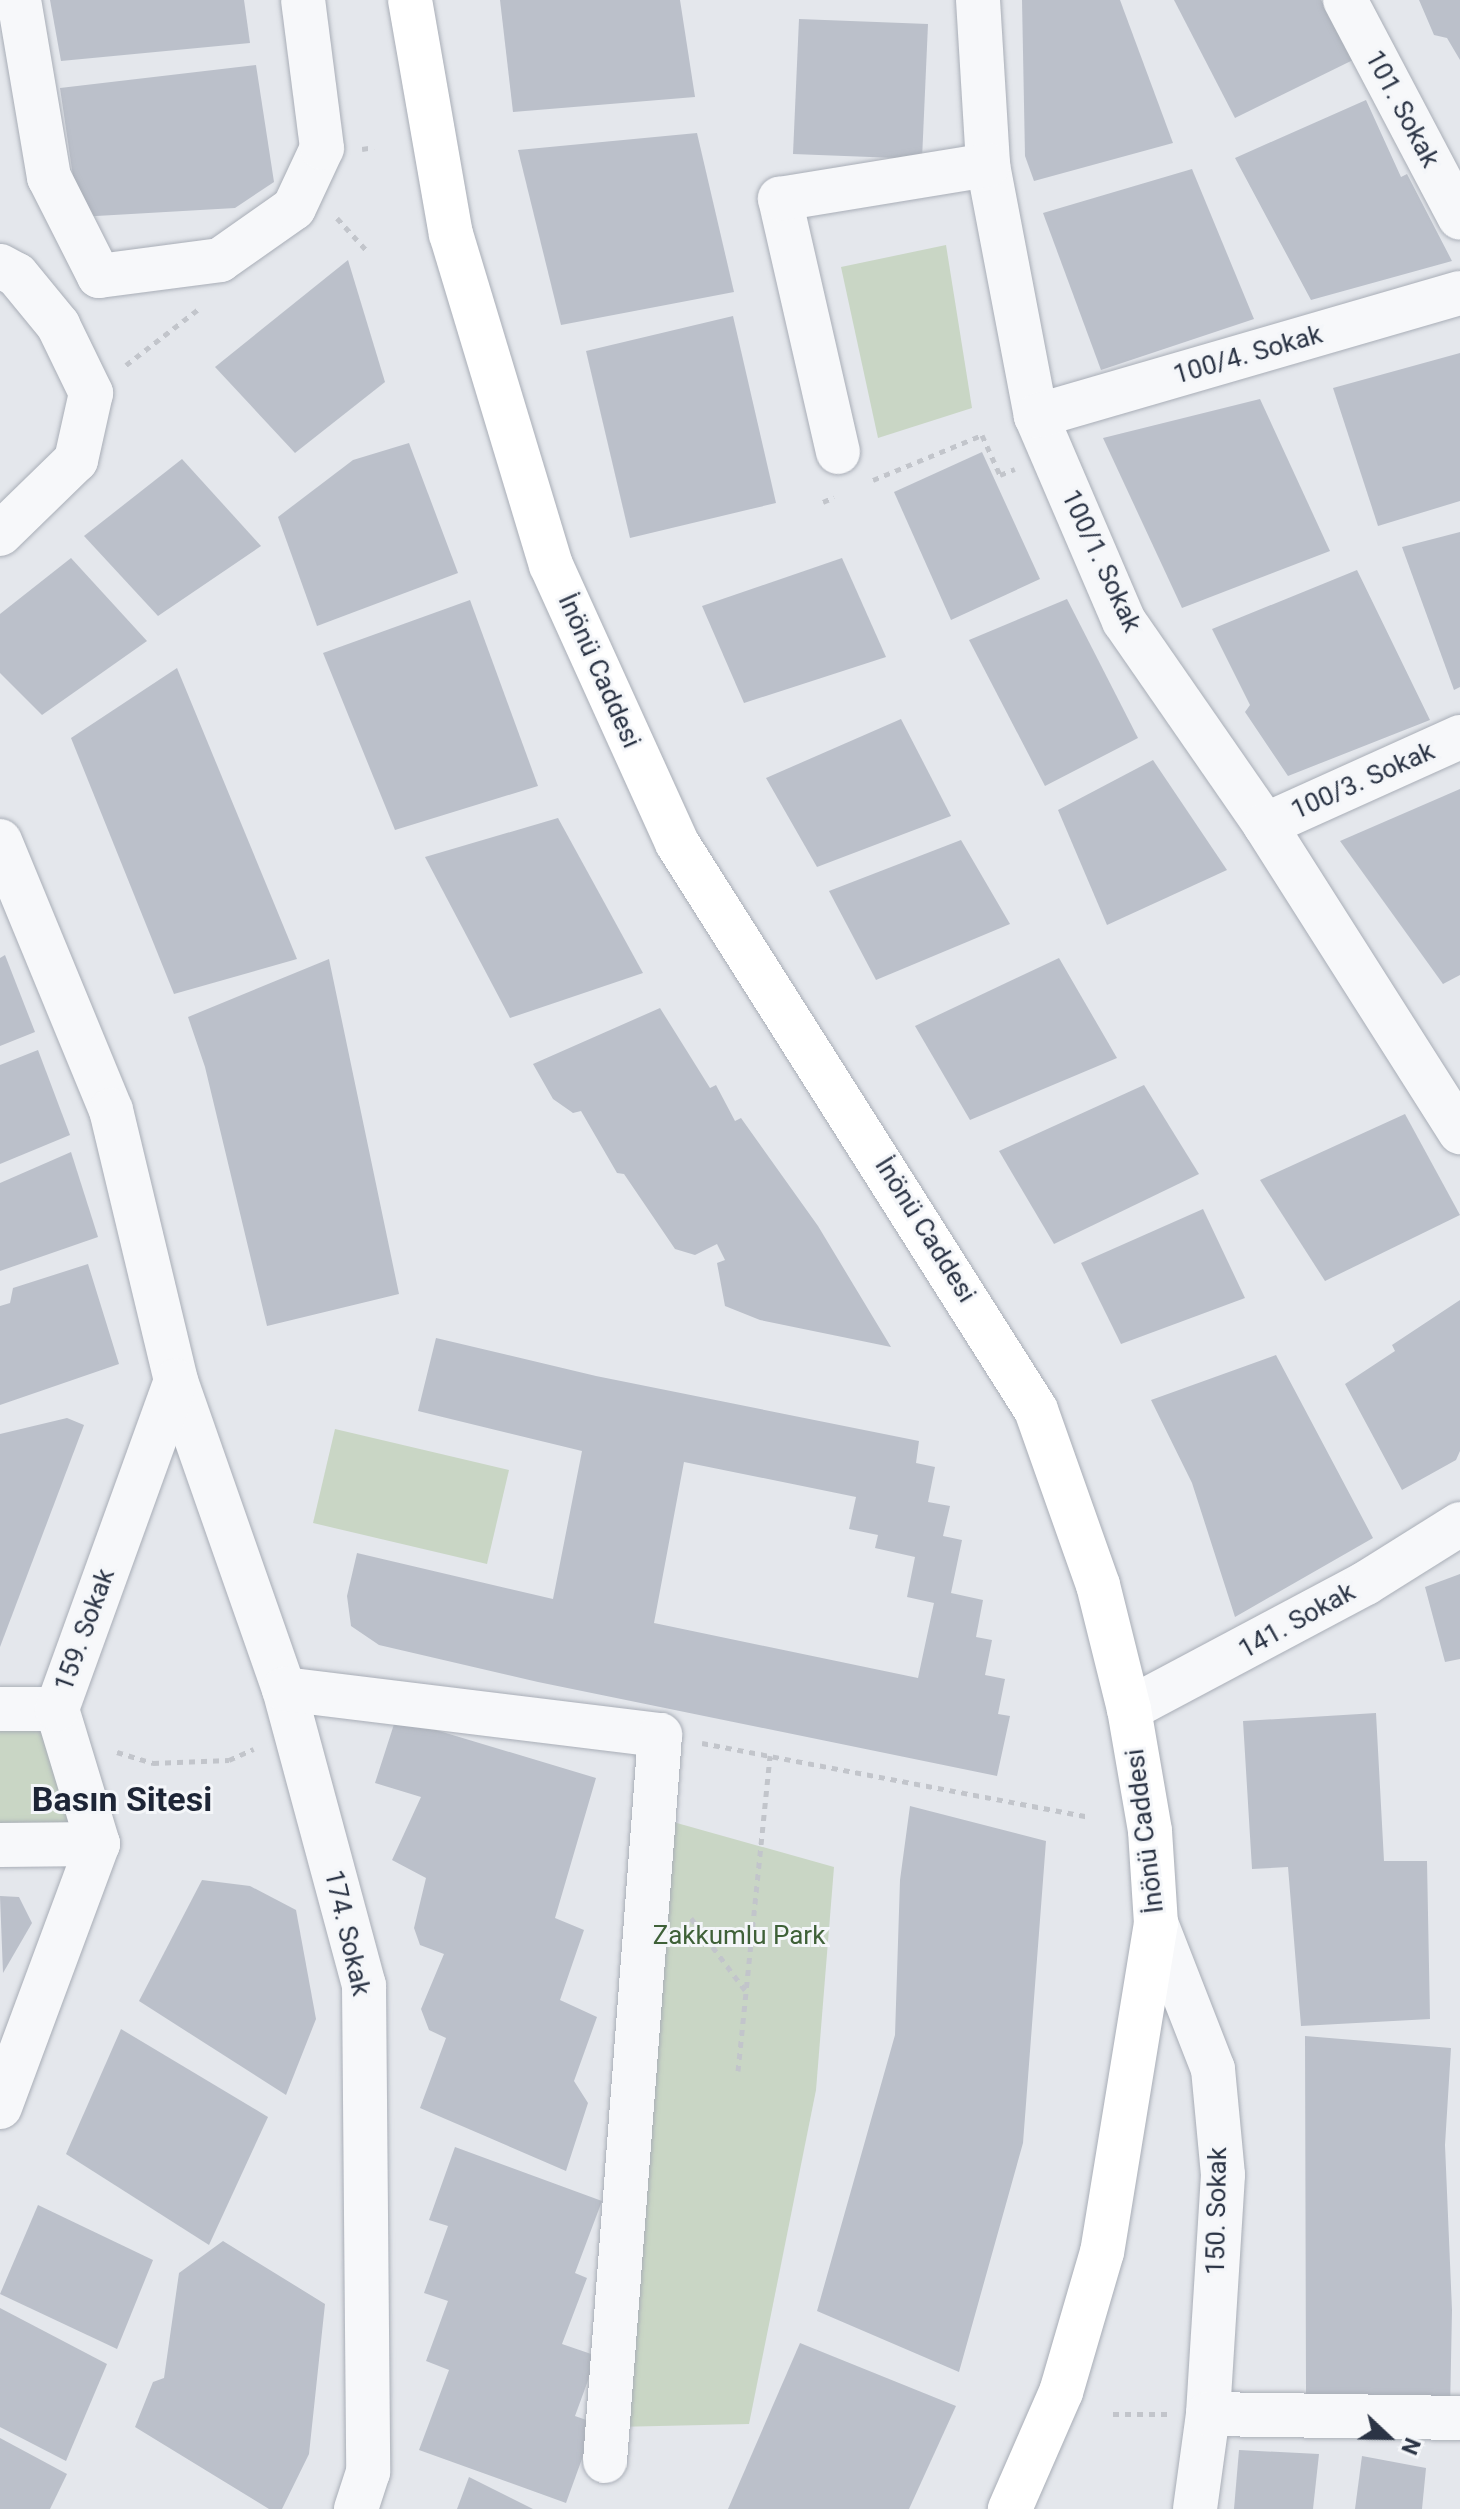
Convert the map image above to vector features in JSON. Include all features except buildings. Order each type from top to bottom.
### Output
[{"type":"main road","name":"İnönü Caddesi","points":[[410,0],[451,234],[551,565],[677,843],[1036,1410],[1098,1585],[1129,1709],[1150,1831],[1156,1923],[1102,2252],[1061,2392],[1010,2509]]},
{"type":"street","points":[[19,0],[49,177],[99,276],[220,260],[294,208],[322,148],[303,0]]},
{"type":"street","name":"100/1. Sokak","points":[[978,0],[988,165],[1044,434],[1124,621],[1265,825],[1460,1132]]},
{"type":"street","name":"101. Sokak","points":[[1345,0],[1460,218]]},
{"type":"street","points":[[838,452],[780,199],[988,165]]},
{"type":"street","points":[[0,266],[17,275],[58,325],[91,393],[76,460],[0,534]]},
{"type":"street","name":"100/4. Sokak","points":[[1044,434],[1460,293]]},
{"type":"street","name":"100/3. Sokak","points":[[1265,825],[1460,737]]},
{"type":"street","name":"174. Sokak","points":[[0,841],[111,1110],[176,1381],[290,1710],[364,1985],[368,2472],[356,2509]]},
{"type":"street","name":"159. Sokak","points":[[61,1722],[176,1381]]},
{"type":"street","name":"141. Sokak","points":[[1129,1709],[1366,1583],[1460,1524]]},
{"type":"street","points":[[0,1709],[61,1722],[98,1844],[0,2107]]},
{"type":"street","points":[[290,1710],[660,1735],[605,2461]]},
{"type":"street","points":[[0,1845],[98,1844]]},
{"type":"street","name":"150. Sokak","points":[[1156,1923],[1213,2069],[1223,2175],[1208,2414],[1195,2509]]},
{"type":"street","points":[[1208,2414],[1460,2418]]},
{"type":"path","points":[[336,217],[369,253]]},
{"type":"path","points":[[881,477],[982,435],[1000,475],[1044,434]]},
{"type":"path","points":[[61,1722],[153,1763],[229,1760],[290,1710]]},
{"type":"path","points":[[660,1735],[1086,1816]]},
{"type":"path","points":[[738,2071],[770,1756]]},
{"type":"path","points":[[650,1861],[746,1991]]},
{"type":"green space","points":[[946,245],[972,408],[878,438],[841,267]]},
{"type":"green space","points":[[335,1429],[509,1470],[487,1564],[313,1523]]},
{"type":"green space","points":[[57,1709],[98,1844],[0,1845],[0,1713]]},
{"type":"green space","name":"Zakkumlu Park","points":[[659,1818],[834,1867],[816,2090],[749,2424],[614,2427]]},
{"type":"district","name":"Basın Sitesi","points":[[122,1800]]}]
